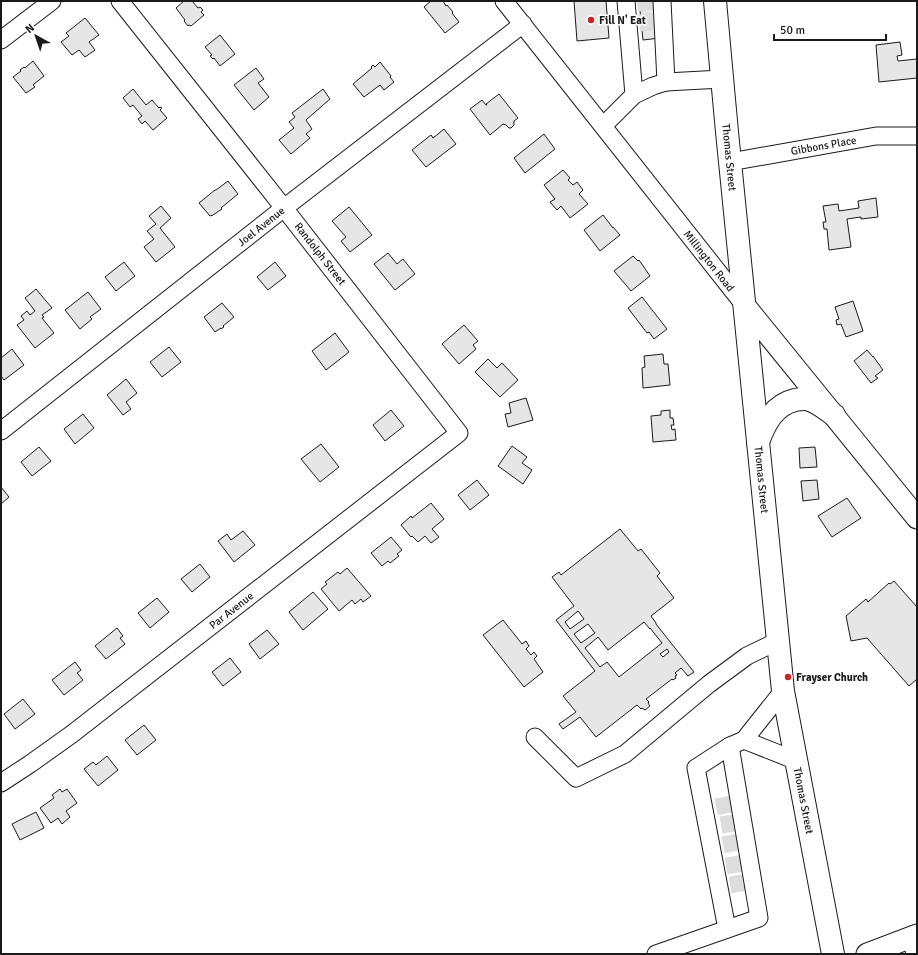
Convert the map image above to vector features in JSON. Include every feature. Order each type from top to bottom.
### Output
[{"type":"highway","name":"Thomas Street","points":[[715,1],[783,691],[834,954]]},
{"type":"highway","points":[[758,442],[763,428],[780,406],[792,401],[802,398],[811,400],[834,415]]},
{"type":"main road","name":"Millington Road","points":[[745,306],[917,518]]},
{"type":"main road","points":[[867,954],[914,942]]},
{"type":"street","points":[[1,40],[52,1]]},
{"type":"street","name":"Randolph Street","points":[[120,1],[284,208],[459,433]]},
{"type":"street","name":"Millington Road","points":[[504,1],[745,306]]},
{"type":"street","points":[[634,95],[646,22],[662,1]]},
{"type":"street","points":[[630,3],[646,22],[666,82]]},
{"type":"street","name":"Joel Avenue","points":[[1,431],[284,208],[523,24]]},
{"type":"street","points":[[603,126],[634,95],[653,86],[666,82],[722,79]]},
{"type":"street","name":"Gibbons Place","points":[[730,162],[876,136],[917,136]]},
{"type":"street","name":"Par Avenue","points":[[1,783],[72,734],[459,433]]},
{"type":"street","points":[[535,737],[576,778],[625,754],[709,684],[747,656],[778,641]]},
{"type":"street","points":[[727,929],[721,867],[730,843],[723,806],[696,768],[737,743],[783,691]]},
{"type":"street","points":[[737,743],[797,761]]},
{"type":"street","points":[[656,954],[759,918],[746,862],[730,843],[723,806],[737,743]]},
{"type":"building","points":[[184,1],[192,1],[198,8],[200,7],[203,10],[201,12],[204,15],[191,26],[188,26],[176,8]]},
{"type":"building","points":[[431,1],[443,1],[453,12],[452,13],[459,22],[445,33],[424,7]]},
{"type":"building","name":"Fill N' Eat","points":[[574,1],[606,1],[609,38],[577,41]]},
{"type":"building","name":"Fill N' Eat","points":[[639,1],[656,1],[660,38],[643,40]]},
{"type":"building","points":[[85,18],[99,35],[89,42],[95,50],[85,57],[79,50],[72,55],[61,42],[69,36],[66,33]]},
{"type":"building","points":[[220,35],[235,54],[220,66],[214,58],[213,59],[210,56],[212,55],[205,47]]},
{"type":"building","points":[[900,42],[902,55],[897,56],[898,61],[917,59],[917,78],[879,82],[876,45]]},
{"type":"building","points":[[33,61],[44,76],[33,85],[35,87],[26,93],[13,77]]},
{"type":"building","points":[[380,62],[394,82],[384,90],[380,85],[364,97],[353,84],[372,68],[371,67],[373,65],[375,67]]},
{"type":"building","points":[[256,68],[264,79],[258,83],[269,97],[254,110],[234,85]]},
{"type":"building","points":[[133,89],[146,105],[152,100],[159,108],[162,108],[160,110],[167,118],[153,130],[145,121],[142,124],[138,119],[142,116],[133,105],[130,107],[123,98]]},
{"type":"building","points":[[323,89],[330,99],[306,120],[312,129],[306,134],[310,138],[291,154],[279,140],[294,128],[289,122],[295,117],[292,113]]},
{"type":"building","points":[[499,94],[518,118],[514,121],[514,125],[511,128],[503,124],[490,135],[470,109],[482,100],[486,105],[487,105],[486,104]]},
{"type":"building","points":[[444,129],[456,144],[426,167],[412,150],[431,135],[433,138]]},
{"type":"building","points":[[544,134],[555,149],[525,173],[514,158]]},
{"type":"building","points":[[563,170],[570,178],[568,180],[573,185],[577,182],[583,190],[579,194],[588,204],[570,218],[561,206],[557,210],[550,202],[555,199],[544,185]]},
{"type":"building","points":[[228,181],[238,194],[221,208],[222,209],[210,216],[199,203]]},
{"type":"building","points":[[876,198],[878,217],[847,219],[851,247],[829,250],[827,229],[824,229],[823,222],[826,222],[823,206],[838,204],[839,211],[859,208],[858,201]]},
{"type":"building","points":[[161,206],[171,218],[160,228],[175,247],[156,262],[144,247],[154,239],[147,231],[156,224],[149,216]]},
{"type":"building","points":[[349,207],[372,235],[350,252],[341,241],[346,237],[332,221]]},
{"type":"building","points":[[603,215],[620,235],[600,251],[584,230]]},
{"type":"building","points":[[388,253],[397,264],[403,259],[415,274],[395,290],[374,264]]},
{"type":"building","points":[[633,256],[638,261],[639,260],[650,276],[631,291],[614,271]]},
{"type":"building","points":[[124,262],[135,276],[116,291],[105,277]]},
{"type":"building","points":[[275,262],[286,276],[268,290],[257,277]]},
{"type":"building","points":[[36,289],[52,308],[42,315],[44,317],[42,318],[54,333],[35,348],[17,325],[24,320],[21,316],[27,311],[30,315],[35,311],[25,298]]},
{"type":"building","points":[[88,292],[101,309],[90,317],[92,319],[80,329],[65,310]]},
{"type":"building","points":[[642,297],[667,329],[654,339],[649,332],[647,333],[628,308]]},
{"type":"building","points":[[853,301],[863,331],[846,337],[841,324],[837,325],[836,320],[839,319],[835,307]]},
{"type":"building","points":[[222,303],[234,317],[223,326],[224,327],[215,332],[204,317]]},
{"type":"building","points":[[464,325],[478,341],[473,345],[476,349],[459,364],[442,344]]},
{"type":"building","points":[[335,333],[349,352],[326,370],[312,351]]},
{"type":"building","points":[[169,347],[181,362],[162,377],[150,362]]},
{"type":"building","points":[[12,349],[24,365],[4,380],[1,376],[1,358]]},
{"type":"building","points":[[867,350],[883,370],[875,376],[878,378],[871,383],[854,361]]},
{"type":"building","points":[[663,354],[664,364],[668,364],[670,385],[643,388],[642,368],[645,367],[644,356]]},
{"type":"building","points":[[488,359],[497,368],[502,363],[518,380],[500,397],[475,372]]},
{"type":"building","points":[[126,379],[137,393],[126,402],[131,409],[123,415],[107,395]]},
{"type":"building","points":[[526,398],[533,420],[508,427],[505,414],[511,413],[509,403]]},
{"type":"building","points":[[391,410],[404,426],[385,441],[373,425]]},
{"type":"building","points":[[670,410],[670,418],[673,418],[674,425],[671,425],[672,430],[675,429],[676,440],[653,442],[651,416],[661,415],[661,411]]},
{"type":"building","points":[[83,414],[94,428],[75,444],[64,429]]},
{"type":"building","points":[[321,444],[339,467],[320,482],[301,459]]},
{"type":"building","points":[[512,446],[527,457],[522,463],[532,470],[523,484],[498,466]]},
{"type":"building","points":[[39,447],[51,461],[32,476],[21,462]]},
{"type":"building","points":[[815,447],[817,467],[800,468],[799,448]]},
{"type":"building","points":[[477,480],[489,495],[470,510],[458,495]]},
{"type":"building","points":[[817,480],[819,499],[803,501],[801,481]]},
{"type":"building","points":[[1,487],[9,497],[1,504]]},
{"type":"building","points":[[847,498],[861,518],[832,537],[818,516]]},
{"type":"building","points":[[431,503],[444,519],[432,529],[439,537],[431,543],[425,536],[418,542],[412,536],[411,537],[401,525],[411,516],[412,518]]},
{"type":"building","points":[[620,529],[638,551],[641,549],[660,573],[657,576],[674,598],[651,616],[694,672],[688,676],[681,668],[675,673],[677,675],[675,676],[676,678],[673,680],[672,679],[646,699],[650,706],[645,710],[642,708],[641,709],[637,705],[596,737],[580,717],[563,729],[559,724],[576,712],[563,696],[595,671],[556,620],[574,606],[552,577],[559,572],[561,575]],"holes":[[[578,611],[584,619],[570,629],[565,622]],[[644,622],[662,643],[619,677],[607,662],[600,667],[585,648],[598,637],[608,650]],[[588,624],[595,633],[581,643],[574,634]],[[667,649],[669,652],[663,657],[660,654]]]},
{"type":"building","points":[[243,531],[255,545],[234,562],[218,541],[227,534],[231,540]]},
{"type":"building","points":[[391,537],[402,550],[397,554],[399,556],[390,563],[388,561],[382,566],[371,553]]},
{"type":"building","points":[[200,564],[210,577],[192,592],[181,579]]},
{"type":"building","points":[[347,568],[371,596],[363,602],[361,599],[355,604],[352,600],[339,611],[321,589],[327,584],[325,582],[338,572],[340,574]]},
{"type":"building","points":[[894,581],[917,607],[917,679],[909,686],[867,638],[851,641],[846,616],[866,599],[868,602],[889,583],[890,584]]},
{"type":"building","points":[[313,592],[328,609],[303,630],[289,612]]},
{"type":"building","points":[[157,598],[169,612],[150,628],[138,613]]},
{"type":"building","points":[[503,620],[522,644],[526,641],[529,646],[526,649],[531,655],[534,652],[537,656],[534,659],[543,672],[524,687],[483,635]]},
{"type":"building","points":[[117,628],[123,636],[120,638],[125,644],[106,659],[95,646]]},
{"type":"building","points":[[267,630],[279,644],[260,659],[249,644]]},
{"type":"building","points":[[230,658],[241,672],[223,686],[212,672]]},
{"type":"building","points":[[75,662],[81,670],[77,673],[83,680],[64,695],[52,680]]},
{"type":"building","points":[[23,699],[35,714],[15,729],[4,714]]},
{"type":"building","points":[[144,725],[156,740],[137,755],[125,740]]},
{"type":"building","points":[[107,756],[118,770],[98,786],[84,769],[93,762],[96,765]]},
{"type":"building","points":[[60,789],[62,792],[67,789],[77,803],[66,811],[70,817],[62,824],[58,818],[51,823],[40,808],[54,798],[52,795]]},
{"type":"building","points":[[36,812],[44,828],[20,840],[12,824]]},
{"type":"tunnel","points":[[637,3],[654,1]]},
{"type":"tunnel","points":[[639,23],[655,21]]},
{"type":"tunnel","points":[[716,807],[731,804]]},
{"type":"tunnel","points":[[721,825],[734,823]]},
{"type":"tunnel","points":[[723,845],[738,842]]},
{"type":"tunnel","points":[[726,866],[743,863]]},
{"type":"tunnel","points":[[730,885],[747,882]]},
{"type":"place","name":"Fill N' Eat","points":[[591,20]]},
{"type":"place","name":"Frayser Church","points":[[788,677]]}]
